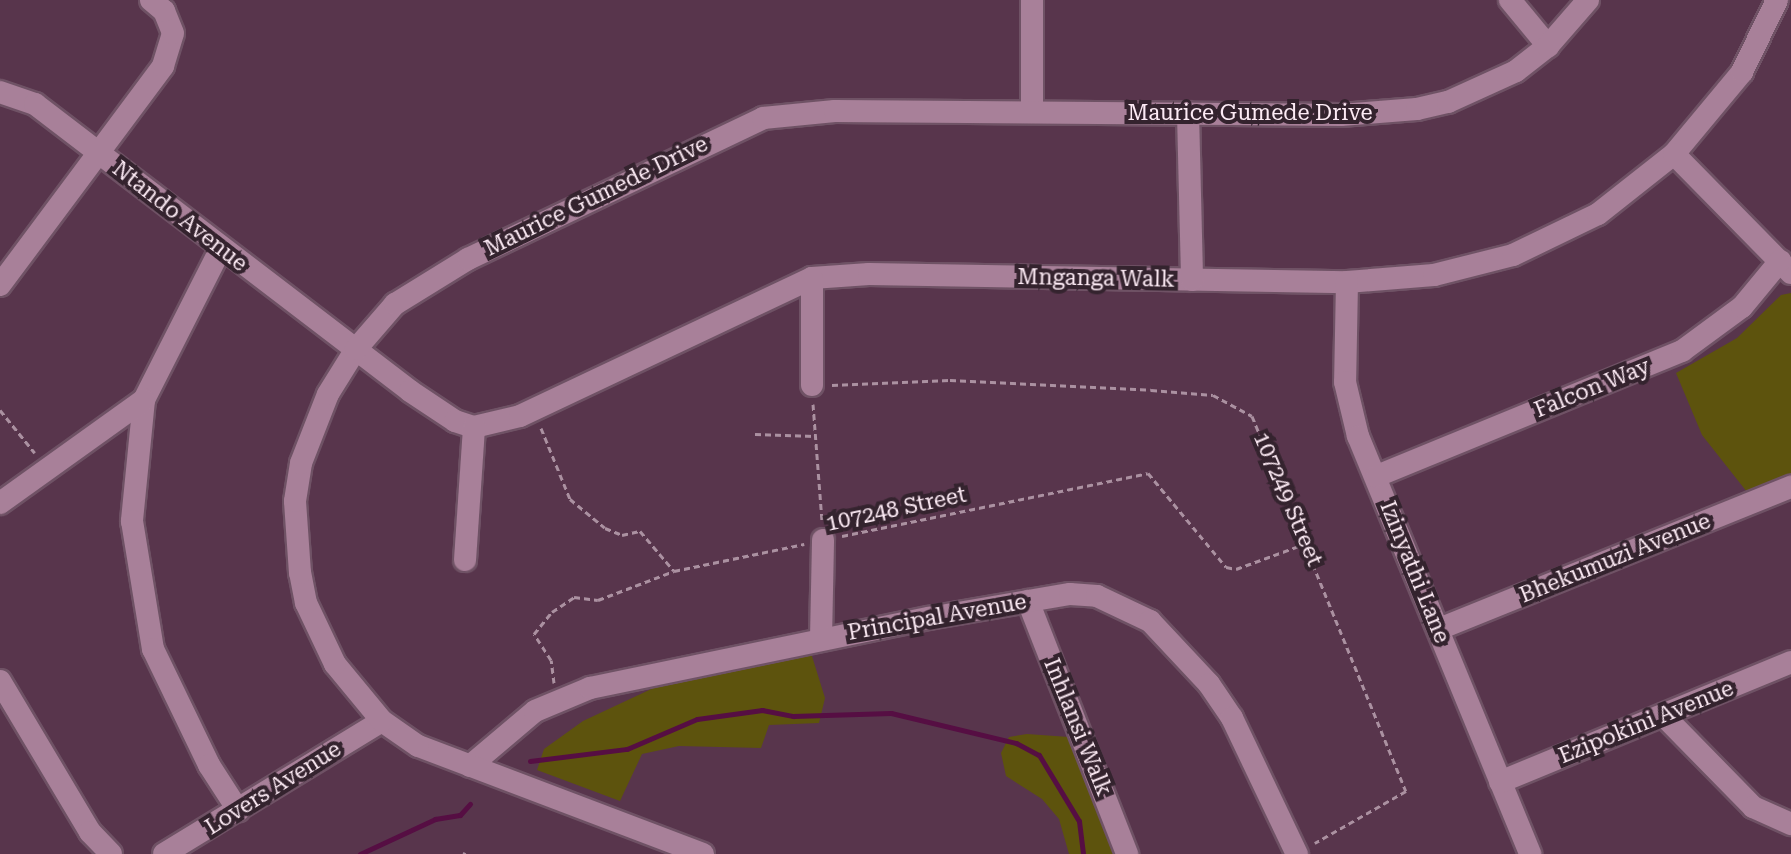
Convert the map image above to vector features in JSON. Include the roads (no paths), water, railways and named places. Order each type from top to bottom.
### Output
[{"type":"street","points":[[0,285],[101,155],[172,47],[171,23],[151,0]]},
{"type":"street","points":[[1032,0],[1032,112]]},
{"type":"street","points":[[1510,0],[1548,46]]},
{"type":"street","name":"Maurice Gumede Drive","points":[[703,854],[418,746],[382,721],[354,692],[318,633],[306,603],[297,542],[301,463],[328,394],[356,349],[395,304],[427,282],[703,143],[763,118],[835,111],[1341,115],[1417,109],[1481,88],[1548,46],[1588,0]]},
{"type":"street","name":"Mnganga Walk","points":[[474,427],[533,411],[812,278],[869,274],[1347,282],[1434,275],[1513,255],[1598,214],[1674,154],[1742,72],[1777,0]]},
{"type":"street","name":"Ntando Avenue","points":[[0,92],[35,104],[356,349]]},
{"type":"street","points":[[1188,113],[1192,280]]},
{"type":"street","points":[[1674,154],[1785,267]]},
{"type":"street","points":[[221,248],[144,400],[132,521],[153,649],[202,752],[238,810]]},
{"type":"street","name":"Falcon Way","points":[[1377,476],[1682,351],[1742,307],[1785,267]]},
{"type":"street","points":[[812,278],[812,385]]},
{"type":"street","name":"Izinyathi Lane","points":[[1347,282],[1345,382],[1358,436],[1530,854]]},
{"type":"street","points":[[356,349],[439,412],[474,427],[465,560]]},
{"type":"street","points":[[0,503],[144,400]]},
{"type":"street","name":"Bhekumuzi Avenue","points":[[1439,629],[1791,487]]},
{"type":"street","points":[[821,638],[823,540]]},
{"type":"street","name":"Principal Avenue","points":[[470,766],[523,720],[559,698],[821,638],[1028,601],[1097,596],[1136,612],[1170,639],[1232,718],[1297,853]]},
{"type":"street","name":"Inhlansi Walk","points":[[1028,601],[1127,854]]},
{"type":"street","name":"Ezipokini Avenue","points":[[1500,782],[1791,662]]},
{"type":"street","points":[[0,681],[90,832],[111,854]]},
{"type":"street","points":[[1663,715],[1753,807],[1791,824]]},
{"type":"street","name":"Lovers Avenue","points":[[164,854],[382,721]]},
{"type":"waterway","points":[[530,761],[627,749],[697,719],[762,710],[793,716],[891,713],[1016,743],[1039,755],[1079,821],[1083,854]]},
{"type":"waterway","points":[[360,854],[435,819],[460,815],[470,804]]}]
